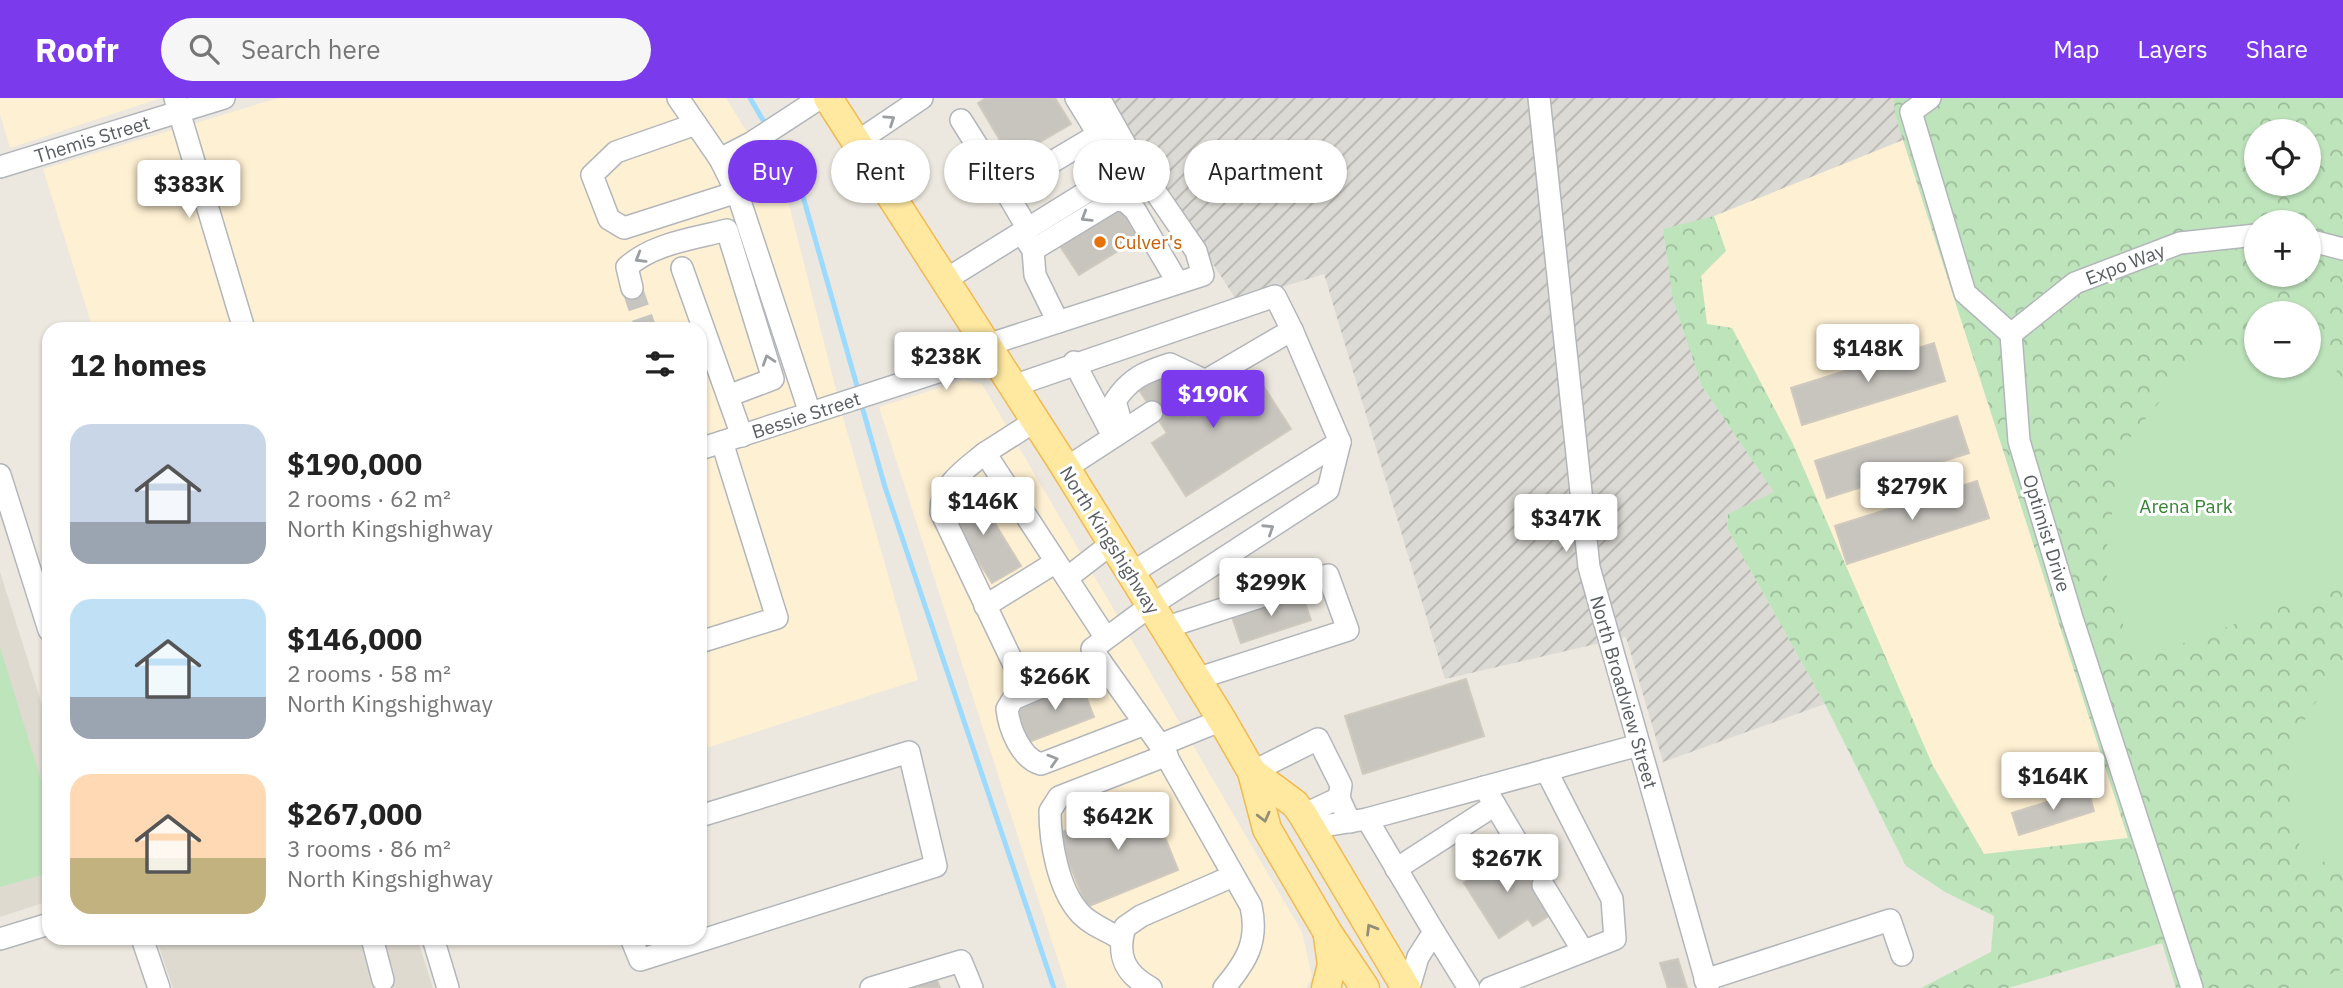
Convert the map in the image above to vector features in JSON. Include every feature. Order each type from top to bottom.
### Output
[{"type":"main road","name":"North Kingshighway","points":[[828,98],[856,140]]},
{"type":"main road","name":"North Kingshighway","points":[[896,203],[1066,468],[1222,720],[1252,772],[1267,829],[1328,933],[1365,988]]},
{"type":"main road","name":"North Kingshighway","points":[[1252,772],[1295,804],[1407,988]]},
{"type":"main road","points":[[1326,988],[1332,965],[1328,933]]},
{"type":"street","name":"Themis Street","points":[[0,167],[177,105],[224,98]]},
{"type":"street","points":[[678,98],[728,175]]},
{"type":"street","points":[[720,159],[751,143],[820,98]]},
{"type":"street","points":[[860,140],[922,98]]},
{"type":"street","points":[[1076,98],[1116,140]]},
{"type":"street","points":[[1099,98],[1106,129]]},
{"type":"street","name":"North Broadview Street","points":[[1539,98],[1589,567],[1707,984]]},
{"type":"street","points":[[1930,98],[1911,112],[1965,293],[2011,334]]},
{"type":"street","points":[[177,105],[242,322]]},
{"type":"street","points":[[961,120],[973,140]]},
{"type":"street","points":[[696,124],[615,152],[592,175],[609,219],[624,228],[728,195]]},
{"type":"street","points":[[1059,157],[1106,129]]},
{"type":"street","points":[[945,280],[1028,237],[1115,200],[1125,201],[1135,209],[1178,283]]},
{"type":"street","points":[[741,203],[816,411]]},
{"type":"street","points":[[1011,203],[1028,237],[1035,275],[1058,322]]},
{"type":"street","points":[[1028,237],[1077,203]]},
{"type":"street","name":"Bessie Street","points":[[707,447],[886,390],[1058,322],[1203,275],[1196,251],[1163,203]]},
{"type":"street","points":[[632,288],[627,267],[639,256],[672,243],[727,230],[774,379],[728,396]]},
{"type":"street","name":"Expo Way","points":[[2011,334],[2075,283],[2180,243],[2244,236]]},
{"type":"street","points":[[2321,243],[2343,249]]},
{"type":"street","points":[[682,268],[701,322]]},
{"type":"street","points":[[1013,386],[1074,362],[1275,296],[1340,442],[1328,490],[1157,617],[1013,699],[1008,714],[1021,749],[1033,762],[1041,764],[1144,724]]},
{"type":"street","points":[[1174,398],[1292,330]]},
{"type":"street","name":"Optimist Drive","points":[[2011,334],[2019,441],[2072,618],[2192,988]]},
{"type":"street","points":[[707,338],[728,396],[732,439],[778,618],[707,640]]},
{"type":"street","points":[[1074,362],[1118,433]]},
{"type":"street","points":[[1118,433],[1115,401],[1126,384],[1143,372],[1170,364],[1204,380]]},
{"type":"street","points":[[1066,468],[1152,412]]},
{"type":"street","points":[[1035,421],[985,453],[949,485],[941,502],[946,526],[1020,675],[1034,679],[1043,677],[1100,650]]},
{"type":"street","points":[[1130,575],[1340,442]]},
{"type":"street","points":[[985,453],[1062,570],[1100,650],[1144,724],[1164,750],[1251,906],[1255,930],[1245,963],[1224,988]]},
{"type":"street","points":[[0,475],[42,608]]},
{"type":"street","points":[[985,606],[1111,544]]},
{"type":"street","points":[[1157,617],[1328,575],[1348,630],[1196,680]]},
{"type":"street","points":[[1121,939],[1085,918],[1073,903],[1060,873],[1050,811],[1059,797],[1164,750],[1222,720]]},
{"type":"street","points":[[1252,772],[1318,739],[1341,785],[1339,798],[1307,821]]},
{"type":"street","points":[[1396,869],[1489,796],[1546,770],[1639,745]]},
{"type":"street","points":[[707,814],[909,752],[936,866],[707,939]]},
{"type":"street","points":[[1490,988],[1615,939],[1612,899],[1546,770]]},
{"type":"street","points":[[1307,821],[1358,821],[1489,796]]},
{"type":"street","points":[[1489,796],[1530,864]]},
{"type":"street","points":[[1339,798],[1396,869],[1469,988]]},
{"type":"street","points":[[1151,988],[1135,979],[1127,970],[1120,948],[1125,927],[1141,916],[1233,876]]},
{"type":"street","points":[[1543,886],[1583,951]]},
{"type":"street","points":[[1707,984],[1890,920],[1902,956]]},
{"type":"street","points":[[0,939],[42,925]]},
{"type":"street","points":[[1407,988],[1418,957],[1434,932]]},
{"type":"street","points":[[144,945],[159,988]]},
{"type":"street","points":[[375,945],[383,981]]},
{"type":"street","points":[[435,945],[448,988]]},
{"type":"street","points":[[634,945],[640,960],[687,945]]},
{"type":"street","points":[[871,988],[961,961],[972,988]]},
{"type":"shaded area","points":[[0,98],[161,98],[10,148],[0,114]]},
{"type":"shaded area","points":[[278,98],[726,98],[752,140],[728,140],[728,203],[789,203],[844,421],[918,680],[707,748],[707,322],[91,322],[43,169]]},
{"type":"shaded area","points":[[1105,98],[1894,98],[1903,140],[1704,220],[1663,229],[1702,386],[1775,493],[1728,514],[1727,528],[1825,704],[1663,762],[1626,637],[1445,679],[1324,274],[1237,301],[1170,198],[1170,140],[1132,140]]},
{"type":"shaded area","points":[[1903,140],[2128,838],[1984,854],[1928,757],[1793,444],[1732,328],[1707,324],[1701,276],[1725,251],[1714,216]]},
{"type":"shaded area","points":[[964,380],[982,384],[1302,932],[1312,976],[1306,988],[1067,988],[879,407]]},
{"type":"shaded area","points":[[0,572],[42,705],[42,903],[0,917]]},
{"type":"shaded area","points":[[158,945],[419,945],[433,988],[173,988]]},
{"type":"green space","name":"Arena Park","points":[[1894,98],[2343,98],[2343,988],[2176,988],[2162,943],[2008,988],[1921,988],[1991,952],[1994,916],[1945,892],[1906,866],[1825,704],[1727,528],[1728,514],[1774,492],[1702,386],[1673,299],[1663,229],[1714,216],[1726,251],[1701,276],[1707,324],[1732,328],[1793,444],[1933,766],[1984,854],[2128,838],[1895,115]]},
{"type":"green space","points":[[2321,346],[2330,346],[2343,394],[2343,584],[2135,661],[2104,567],[2122,447],[2202,351],[2244,349],[2244,378],[2321,378]]},
{"type":"green space","points":[[0,647],[42,782],[42,875],[0,887]]},
{"type":"green space","points":[[2343,675],[2343,856],[2303,868],[2288,772],[2308,710]]},
{"type":"green space","points":[[2343,969],[2343,988],[2304,988],[2304,985]]},
{"type":"building","points":[[986,98],[1055,98],[1071,124],[1044,140],[1000,140],[978,103]]},
{"type":"building","name":"Culver's","points":[[1117,203],[1139,238],[1079,275],[1060,246]]},
{"type":"building","points":[[1934,343],[1945,381],[1802,425],[1791,388]]},
{"type":"building","points":[[1255,373],[1291,429],[1186,496],[1152,443],[1167,433],[1138,388],[1159,374],[1187,417]]},
{"type":"building","points":[[1957,416],[1969,453],[1827,498],[1815,461]]},
{"type":"building","points":[[1977,481],[1989,518],[1847,564],[1835,526]]},
{"type":"building","points":[[975,491],[1021,566],[992,583],[946,509]]},
{"type":"building","points":[[1302,594],[1311,620],[1241,643],[1232,617]]},
{"type":"building","points":[[1466,679],[1484,736],[1363,774],[1345,716]]},
{"type":"building","points":[[1080,681],[1094,717],[1029,742],[1015,706]]},
{"type":"building","points":[[2088,789],[2094,811],[2019,835],[2012,813]]},
{"type":"building","points":[[1149,797],[1178,870],[1087,907],[1057,834]]},
{"type":"building","points":[[1507,844],[1552,914],[1533,926],[1528,919],[1499,938],[1464,883],[1496,862],[1491,854]]},
{"type":"building","points":[[1678,959],[1687,988],[1668,988],[1660,963]]},
{"type":"building","points":[[935,975],[940,988],[900,988]]},
{"type":"waterway","points":[[750,98],[767,127]]},
{"type":"waterway","points":[[772,135],[800,186],[859,393]]},
{"type":"waterway","points":[[861,403],[885,487],[1054,988]]},
{"type":"tunnel","points":[[632,288],[644,322]]},
{"type":"place","name":"Culver's","points":[[1100,242]]}]
